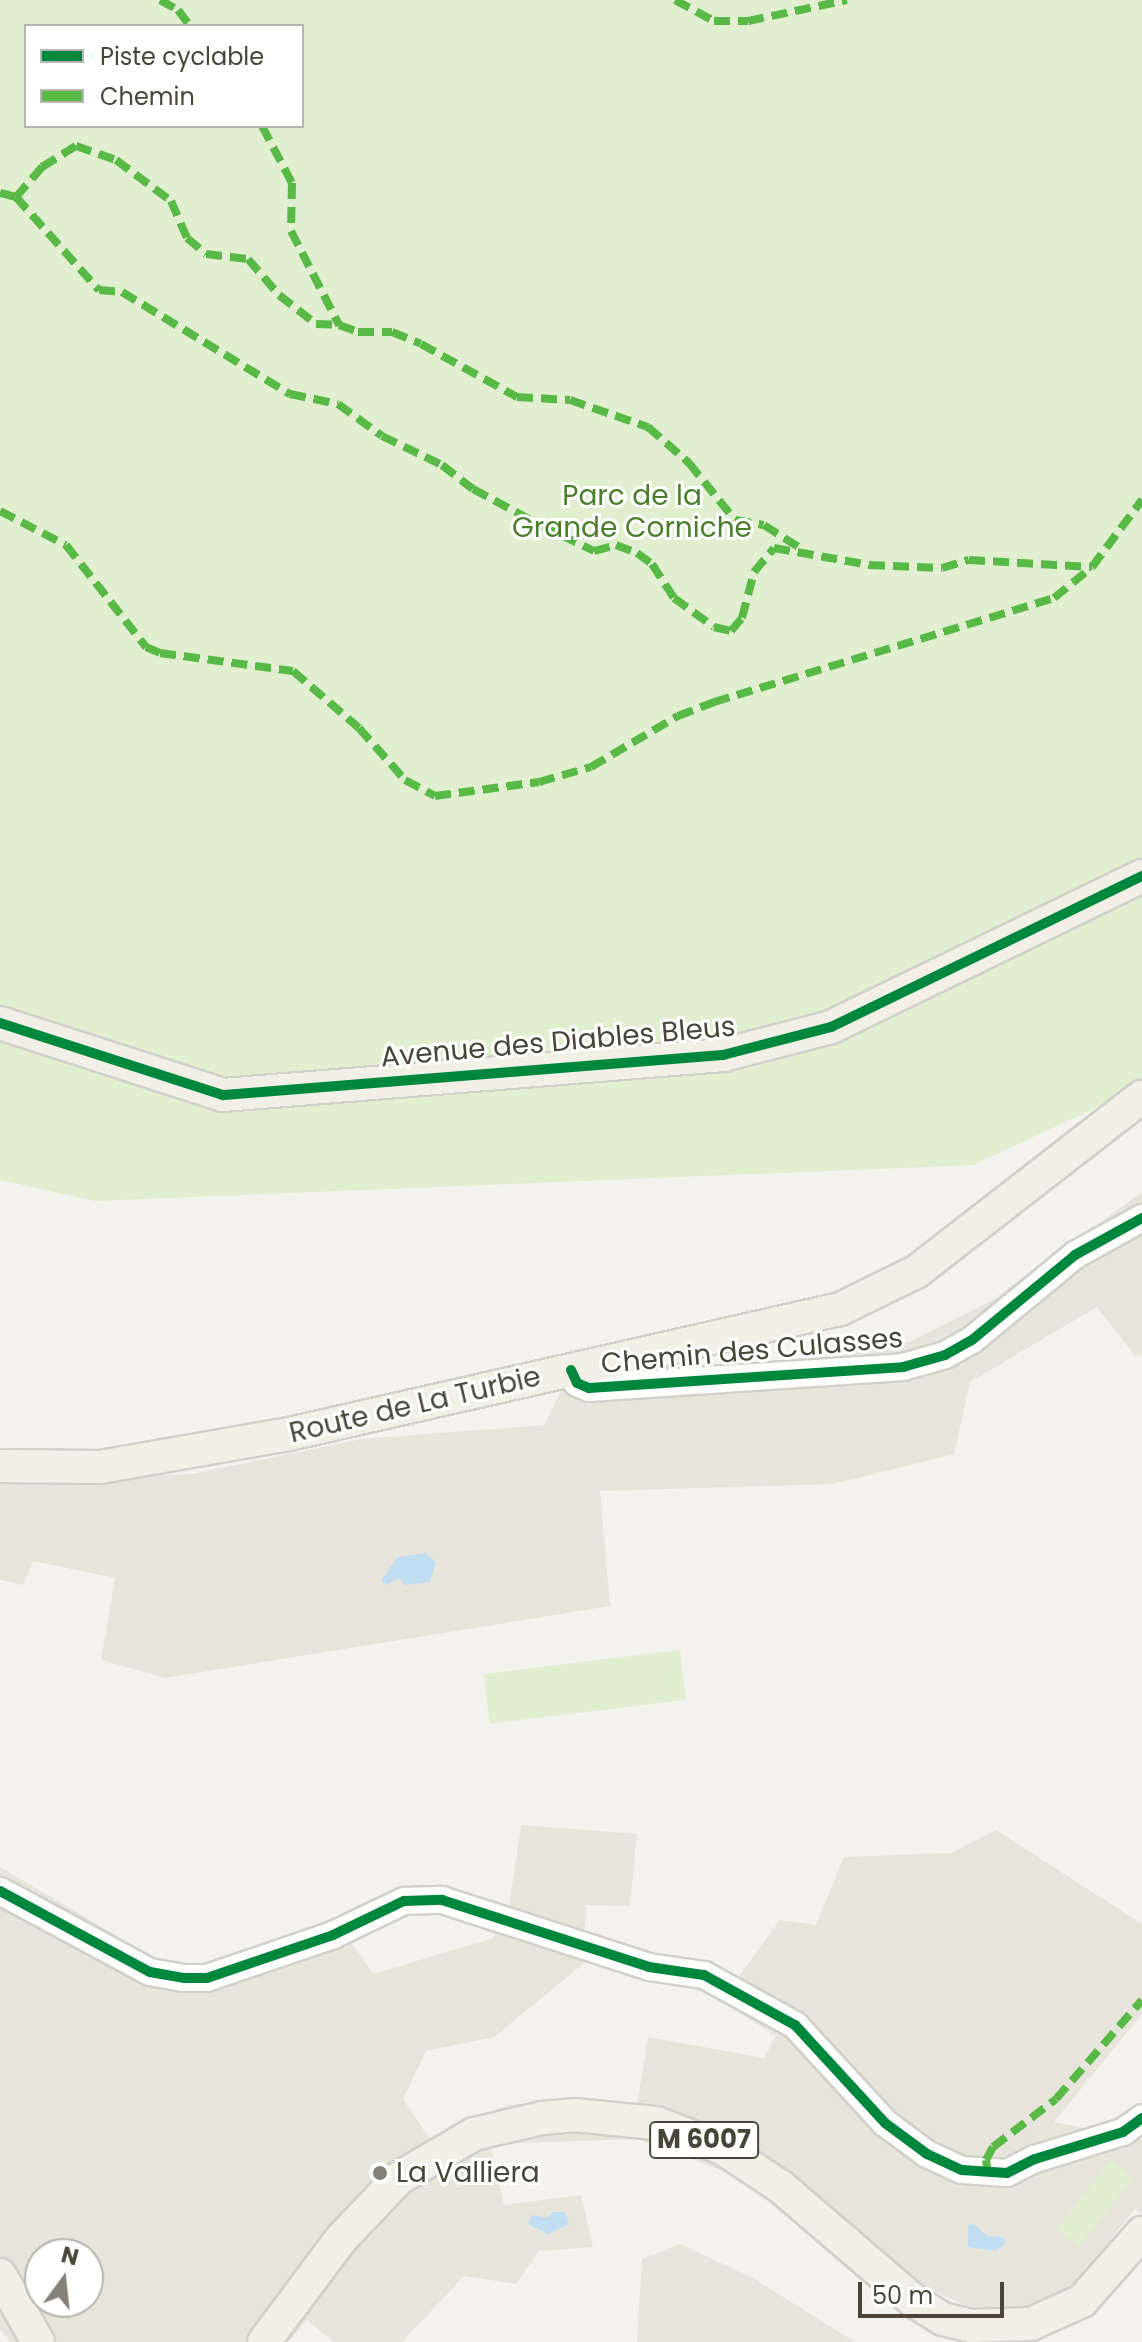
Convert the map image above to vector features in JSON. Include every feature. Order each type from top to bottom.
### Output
[{"type":"main road","name":"Avenue des Diables Bleus","points":[[0,1023],[223,1095],[723,1055],[831,1027],[1142,876]]},
{"type":"main road","name":"Route de La Turbie","points":[[0,1466],[100,1467],[289,1434],[840,1309],[876,1295],[916,1272],[1142,1097]]},
{"type":"main road","name":"M 6007","points":[[264,2342],[341,2239],[399,2178],[474,2134],[542,2118],[574,2115],[656,2123],[722,2148],[781,2187],[914,2301],[943,2319],[972,2326],[1031,2324],[1082,2301],[1142,2233]]},
{"type":"main road","points":[[0,2275],[38,2342]]},
{"type":"street","name":"Chemin des Culasses","points":[[571,1370],[577,1383],[589,1388],[903,1367],[945,1355],[972,1340],[1075,1255],[1142,1218]]},
{"type":"street","points":[[0,1891],[150,1972],[184,1978],[207,1978],[333,1935],[404,1901],[442,1900],[649,1967],[704,1975],[795,2025],[885,2123],[927,2154],[962,2170],[1007,2173],[1123,2132],[1142,2118]]},
{"type":"shaded area","points":[[1142,1192],[1142,1354],[1136,1357],[1097,1307],[970,1382],[954,1454],[833,1484],[600,1491],[610,1606],[165,1678],[101,1660],[115,1578],[33,1561],[23,1585],[0,1580],[0,1482],[192,1474],[361,1439],[545,1425],[560,1393],[909,1342],[991,1301]]},
{"type":"shaded area","points":[[521,1825],[637,1834],[630,1906],[586,1905],[583,1964],[494,2037],[426,2051],[403,2099],[429,2138],[507,2105],[584,2098],[637,2107],[648,2037],[764,2058],[776,2036],[730,2007],[742,1972],[780,1920],[816,1925],[844,1857],[951,1853],[996,1830],[1142,1924],[1142,2014],[1054,2122],[1142,2140],[1142,2214],[1135,2209],[1061,2301],[984,2314],[916,2283],[740,2177],[637,2139],[490,2144],[504,2205],[581,2195],[593,2247],[539,2251],[516,2284],[464,2276],[402,2342],[334,2342],[307,2320],[288,2342],[10,2342],[0,2329],[0,1867],[168,1966],[217,1961],[337,1921],[373,1974],[493,1938],[509,1906]]},
{"type":"shaded area","points":[[680,2244],[753,2278],[855,2342],[637,2342],[642,2259]]},
{"type":"green space","name":"Parc de la Grande Corniche","points":[[0,0],[1142,0],[1142,1086],[973,1165],[95,1201],[0,1180]]},
{"type":"green space","points":[[680,1650],[686,1700],[490,1724],[483,1674]]},
{"type":"green space","points":[[1111,2160],[1133,2177],[1079,2247],[1057,2229]]},
{"type":"water","points":[[426,1553],[436,1563],[430,1582],[405,1585],[399,1578],[386,1585],[381,1580],[398,1557]]},
{"type":"water","points":[[552,2212],[565,2212],[569,2224],[548,2234],[528,2224],[532,2215],[547,2218]]},
{"type":"water","points":[[974,2224],[987,2236],[1004,2237],[1005,2244],[995,2251],[968,2247],[968,2225]]},
{"type":"marked path","points":[[160,0],[178,10],[188,24]]},
{"type":"marked path","points":[[675,0],[714,21],[748,21],[847,0]]},
{"type":"marked path","points":[[263,128],[292,183],[291,231],[339,325],[358,332],[392,332],[421,344],[517,397],[570,400],[648,427],[689,463],[735,520],[764,525],[800,548]]},
{"type":"marked path","points":[[0,193],[16,197],[42,167],[76,146],[116,160],[171,201],[187,238],[206,254],[248,259],[279,295],[316,324],[339,325]]},
{"type":"marked path","points":[[16,197],[99,290],[122,292],[290,394],[338,404],[382,436],[442,465],[473,489],[540,525],[594,551],[616,545],[637,553],[652,564],[674,598],[714,627],[731,631],[742,618],[754,572],[774,548],[869,565],[942,568],[969,560],[1092,567]]},
{"type":"marked path","points":[[0,511],[66,545],[146,647],[160,653],[293,671],[359,728],[405,780],[435,796],[539,782],[591,767],[678,716],[714,702],[1054,598],[1092,567],[1142,500]]},
{"type":"marked path","points":[[988,2173],[986,2160],[993,2147],[1056,2099],[1142,2000]]},
{"type":"cycle path","points":[[0,1023],[223,1095],[723,1055],[831,1027],[1142,876]]},
{"type":"cycle path","points":[[571,1370],[577,1383],[589,1388],[903,1367],[945,1355],[972,1340],[1075,1255],[1142,1218]]},
{"type":"cycle path","points":[[0,1891],[150,1972],[184,1978],[207,1978],[333,1935],[404,1901],[442,1900],[649,1967],[704,1975],[795,2025],[885,2123],[927,2154],[962,2170],[1007,2173],[1035,2159],[1123,2132],[1142,2118]]},
{"type":"place","name":"La Valliera","points":[[380,2173]]}]
